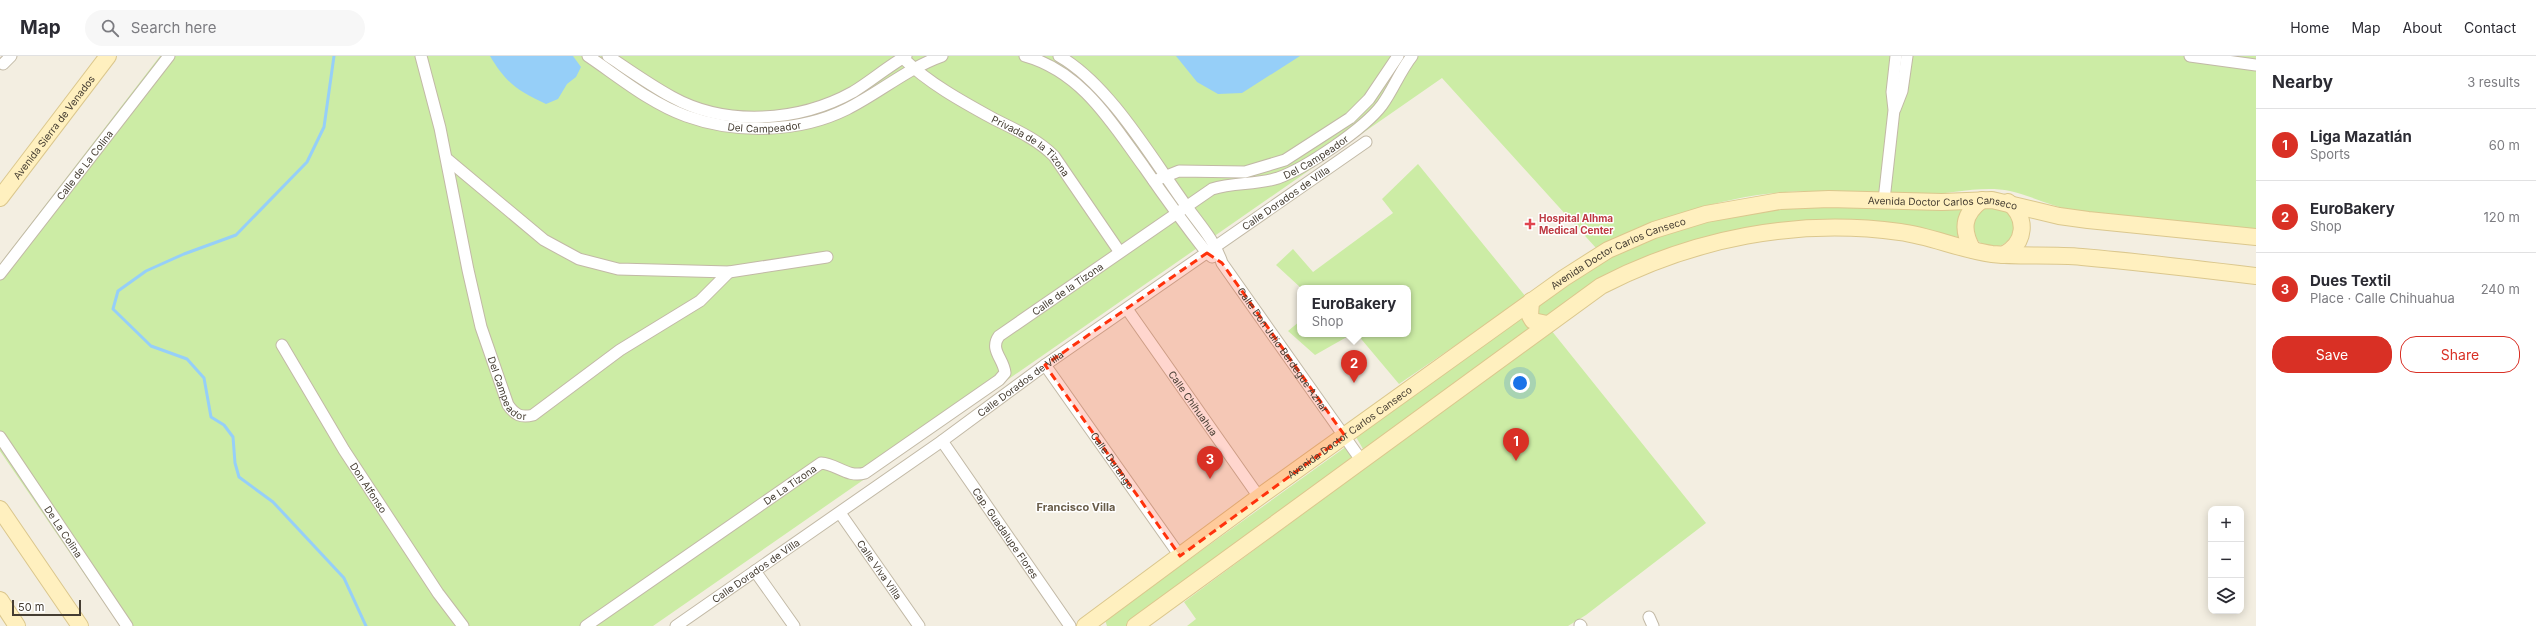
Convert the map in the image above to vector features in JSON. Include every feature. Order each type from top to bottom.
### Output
[{"type":"main road","name":"Avenida Sierra de Venados","points":[[0,198],[108,56]]},
{"type":"main road","name":"Avenida Doctor Carlos Canseco","points":[[1094,623],[1258,497],[1531,301],[1608,250],[1631,239],[1679,221],[1713,212],[1780,201],[1829,199],[1942,202],[1982,200],[2008,202],[2059,216],[2256,238]]},
{"type":"main road","points":[[1973,250],[1966,234],[1965,224],[1971,210],[1982,200]]},
{"type":"main road","points":[[2003,255],[2016,245],[2022,230],[2019,214],[2008,202]]},
{"type":"main road","name":"Avenida Doctor Carlos Canseco","points":[[1135,626],[1601,286],[1658,260],[1716,241],[1761,232],[1809,228],[1872,228],[1926,236],[1973,250],[2003,255],[2084,257],[2256,276]]},
{"type":"main road","points":[[1575,271],[1585,284],[1580,301]]},
{"type":"main road","points":[[1531,301],[1530,316],[1533,321],[1547,324]]},
{"type":"main road","points":[[0,509],[80,626]]},
{"type":"main road","points":[[0,600],[17,626]]},
{"type":"street","name":"Calle de La Colina","points":[[0,274],[169,56]]},
{"type":"street","name":"Del Campeador","points":[[422,56],[447,159],[468,270],[481,327],[508,406],[519,416],[533,415],[620,350],[700,301],[729,272]]},
{"type":"street","name":"Del Campeador","points":[[588,56],[644,94],[686,116],[706,122],[748,122],[786,126],[828,116],[846,109],[914,69],[942,56]]},
{"type":"street","name":"Del Campeador","points":[[608,56],[672,97],[686,104],[748,122],[800,112],[825,104],[853,91],[904,57]]},
{"type":"street","points":[[1025,56],[1061,71],[1081,87],[1108,118],[1176,213],[1207,253],[1222,263]]},
{"type":"street","points":[[1059,56],[1079,68],[1102,91],[1166,175],[1186,206],[1217,246],[1222,263]]},
{"type":"street","name":"Del Campeador","points":[[1176,213],[1212,189],[1221,186],[1251,184],[1278,178],[1309,162],[1362,126],[1382,104],[1412,56]]},
{"type":"street","points":[[1884,200],[1894,110],[1892,92],[1896,56]]},
{"type":"street","points":[[1894,110],[1902,91],[1907,56]]},
{"type":"street","points":[[2197,56],[2256,65]]},
{"type":"street","name":"Privada de la Tizona","points":[[904,57],[914,69],[966,104],[1043,145],[1054,156],[1119,251]]},
{"type":"street","name":"Del Campeador","points":[[1154,181],[1179,171],[1245,172],[1264,168],[1300,152],[1350,118],[1369,99],[1397,57]]},
{"type":"street","name":"Calle Dorados de Villa","points":[[676,626],[942,441],[1045,365],[1366,142]]},
{"type":"street","points":[[447,159],[483,187],[544,240],[579,259],[618,269],[729,272],[827,257]]},
{"type":"street","points":[[1217,172],[1221,186]]},
{"type":"street","name":"Calle de la Tizona","points":[[999,380],[1005,373],[1004,367],[995,349],[995,342],[999,336],[1119,251],[1176,213]]},
{"type":"street","name":"Calle Don Julio Berdegue Aznar","points":[[1222,263],[1361,460]]},
{"type":"street","name":"Calle Chihuahua","points":[[1127,309],[1258,497]]},
{"type":"street","name":"Don Alfonso","points":[[282,345],[344,450],[438,593],[463,626]]},
{"type":"street","name":"Calle Durango","points":[[1045,365],[1180,556]]},
{"type":"street","name":"De La Tizona","points":[[586,626],[821,463],[827,463],[848,474],[865,473],[999,380]]},
{"type":"street","name":"De La Colina","points":[[0,437],[127,626]]},
{"type":"street","name":"Cap. Guadalupe Flores","points":[[942,441],[1070,626]]},
{"type":"street","name":"Calle Viva Villa","points":[[840,512],[919,626]]},
{"type":"street","points":[[756,571],[794,626]]},
{"type":"highlighted area","points":[[1207,253],[1222,263],[1345,436],[1180,556],[1045,365]]},
{"type":"green space","points":[[160,56],[2256,56],[2256,231],[2074,211],[2018,193],[1999,189],[1978,189],[1923,195],[1808,191],[1780,192],[1725,201],[1673,216],[1596,248],[1442,78],[653,626],[120,626],[0,451],[0,264]]},
{"type":"green space","points":[[1418,164],[1526,297],[1399,384],[1360,337],[1411,337],[1411,285],[1298,285],[1276,265],[1293,249],[1313,272],[1393,213],[1382,199]]},
{"type":"green space","points":[[1993,205],[2008,211],[2014,226],[2008,241],[1993,247],[1978,241],[1972,226],[1978,211]]},
{"type":"green space","points":[[1782,206],[1967,207],[1962,238],[1919,229],[1867,222],[1658,255],[1366,454],[1356,437],[1526,309],[1630,246],[1690,225]]},
{"type":"green space","points":[[1297,324],[1297,337],[1347,337],[1315,355],[1288,331]]},
{"type":"green space","points":[[1551,330],[1706,523],[1586,615],[1568,626],[1187,626],[1196,619],[1184,602]]},
{"type":"green space","points":[[1347,446],[1353,454],[1351,459],[1129,626],[1107,626],[1105,620]]},
{"type":"water","points":[[490,56],[573,56],[581,67],[576,77],[567,84],[558,99],[546,104],[528,95],[507,80]]},
{"type":"water","points":[[1176,56],[1300,56],[1242,93],[1218,94],[1197,82]]},
{"type":"waterway","points":[[334,56],[324,127],[307,162],[236,235],[184,254],[146,271],[118,291],[113,309],[151,346],[187,359],[204,378],[211,417],[224,425],[233,437],[235,463],[239,477],[273,502],[344,578],[366,626]]},
{"type":"place","name":"Hospital Alhma Medical Center","points":[[1530,224]]},
{"type":"place","name":"EuroBakery","points":[[1354,383]]},
{"type":"place","name":"Liga Mazatlán","points":[[1516,461]]},
{"type":"place","name":"Dues Textil","points":[[1210,479]]},
{"type":"district","name":"Francisco Villa","points":[[1076,507]]}]
